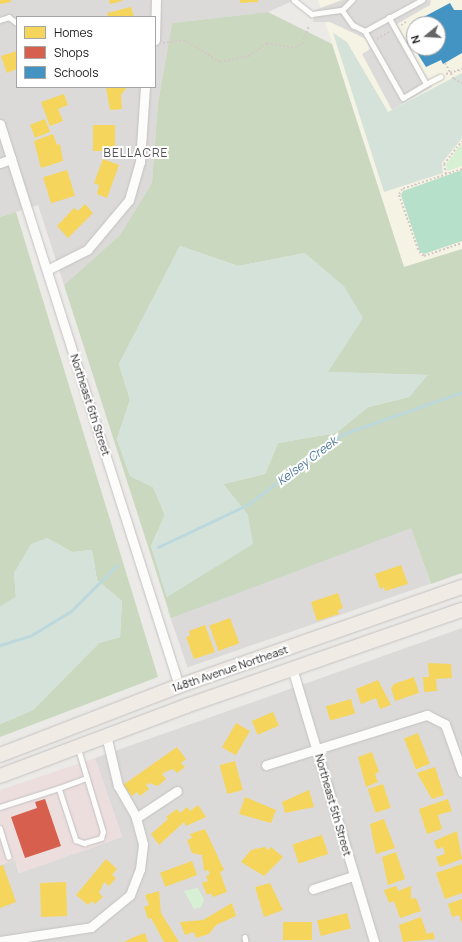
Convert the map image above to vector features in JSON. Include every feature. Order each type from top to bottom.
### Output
[{"type":"main road","name":"148th Avenue Northeast","points":[[0,755],[179,686],[462,587]]},
{"type":"main road","name":"148th Avenue Northeast","points":[[0,776],[106,735],[292,668],[462,610]]},
{"type":"main road","points":[[77,746],[79,732],[112,712]]},
{"type":"street","points":[[156,0],[159,42]]},
{"type":"street","points":[[47,270],[87,250],[129,200],[140,162],[145,88]]},
{"type":"street","name":"Northeast 6th Street","points":[[0,124],[179,686]]},
{"type":"street","points":[[0,163],[11,159]]},
{"type":"street","name":"Northeast 5th Street","points":[[292,668],[374,942]]},
{"type":"street","points":[[266,765],[414,717],[436,717],[445,724],[450,733],[462,772]]},
{"type":"street","points":[[0,941],[91,927],[130,895],[140,869],[143,844],[136,818],[118,786],[106,735]]},
{"type":"street","points":[[136,818],[177,791]]},
{"type":"street","points":[[313,889],[353,876]]},
{"type":"lane","points":[[294,0],[312,14],[342,10],[352,0]]},
{"type":"lane","points":[[365,31],[422,0]]},
{"type":"lane","points":[[342,10],[353,25],[365,31],[403,98],[440,77]]},
{"type":"lane","points":[[0,20],[9,17],[16,22]]},
{"type":"lane","points":[[389,18],[426,84]]},
{"type":"lane","points":[[59,788],[76,840],[84,843],[95,840],[103,832],[77,746]]},
{"type":"lane","points":[[0,807],[86,778]]},
{"type":"lane","points":[[0,828],[9,857]]},
{"type":"path","points":[[372,42],[406,22]]},
{"type":"path","points":[[159,42],[184,40],[220,62],[249,56],[260,46],[273,43],[299,46],[309,26]]},
{"type":"path","points":[[445,63],[455,81],[462,83]]},
{"type":"path","points":[[440,77],[450,72],[462,69]]},
{"type":"path","points":[[446,174],[444,164],[462,141]]},
{"type":"path","points":[[462,169],[402,189],[399,195],[419,252],[424,256],[462,243]]},
{"type":"shaded area","points":[[0,0],[295,0],[268,12],[172,23],[158,103],[152,183],[120,235],[64,285],[38,205],[0,217]]},
{"type":"shaded area","points":[[318,0],[462,0],[462,249],[404,267]]},
{"type":"shaded area","points":[[342,0],[431,0],[430,5],[411,16],[406,16],[406,19],[397,24],[406,40],[406,56],[415,56],[432,87],[392,110],[362,54],[370,49],[366,39],[330,22],[313,22],[315,10]]},
{"type":"shaded area","points":[[333,33],[347,42],[388,112],[462,73],[462,138],[442,163],[443,173],[384,192]]},
{"type":"shaded area","points":[[180,246],[238,266],[305,253],[344,286],[363,318],[328,372],[428,375],[409,397],[368,407],[336,433],[278,443],[265,474],[223,484],[248,515],[253,544],[167,597],[151,546],[165,514],[153,487],[130,476],[117,439],[130,400],[119,364]]},
{"type":"shaded area","points":[[411,527],[431,584],[188,667],[168,611]]},
{"type":"shaded area","points":[[47,538],[72,552],[92,550],[97,580],[122,601],[120,637],[99,643],[33,710],[0,724],[0,607],[16,597],[14,573],[31,544]]},
{"type":"shaded area","points":[[462,628],[462,942],[0,942],[0,865],[15,860],[19,873],[122,837],[95,758]]},
{"type":"shaded area","points":[[95,758],[122,837],[20,873],[15,860],[0,865],[0,790]]},
{"type":"green space","points":[[268,12],[332,44],[404,267],[462,249],[462,573],[431,584],[411,528],[171,618],[64,285],[120,235],[152,183],[158,103],[172,23]],"holes":[[[180,246],[238,266],[305,253],[327,372],[427,375],[409,397],[368,407],[336,433],[278,443],[265,474],[223,484],[248,515],[167,597],[151,546],[165,515],[153,487],[130,476],[117,439],[130,400],[119,364]]]},
{"type":"green space","points":[[462,143],[462,166],[447,171],[446,164]]},
{"type":"green space","points":[[462,170],[462,241],[424,254],[420,252],[401,195],[403,191]]},
{"type":"green space","points":[[16,212],[158,677],[0,737],[0,724],[33,710],[99,643],[120,637],[122,601],[97,580],[92,550],[72,552],[47,538],[14,573],[16,597],[0,607],[0,217]]},
{"type":"green space","points":[[198,888],[204,900],[201,907],[194,909],[184,891]]},
{"type":"building: Homes","points":[[0,0],[11,0],[11,2],[0,4]]},
{"type":"building: Homes","points":[[109,0],[122,0],[122,1],[110,4]]},
{"type":"building: Homes","points":[[240,0],[258,0],[258,2],[240,3]]},
{"type":"building: Homes","points":[[131,7],[134,16],[108,16],[107,13]]},
{"type":"building: Homes","points":[[16,51],[16,69],[7,73],[1,56]]},
{"type":"building: Homes","points":[[106,88],[126,88],[121,95],[122,109],[110,110]]},
{"type":"building: Homes","points":[[64,94],[68,105],[58,109],[63,121],[50,126],[41,102]]},
{"type":"building: Homes","points":[[45,119],[50,132],[35,138],[30,125]]},
{"type":"building: Homes","points":[[93,125],[115,125],[115,151],[93,151]]},
{"type":"building: Homes","points":[[53,134],[57,145],[60,144],[63,161],[41,168],[34,141]]},
{"type":"building: Homes","points":[[103,159],[119,165],[107,198],[97,194],[99,185],[94,183]]},
{"type":"building: Homes","points":[[67,170],[75,196],[51,203],[43,177]]},
{"type":"building: Homes","points":[[85,204],[93,213],[68,238],[57,226],[74,208],[78,211]]},
{"type":"building: Homes","points":[[401,565],[408,584],[385,591],[384,587],[380,589],[375,574]]},
{"type":"building: Homes","points":[[338,593],[343,608],[338,610],[339,614],[317,621],[311,602]]},
{"type":"building: Homes","points":[[230,618],[239,643],[219,651],[209,626]]},
{"type":"building: Homes","points":[[205,625],[215,652],[194,659],[186,637],[190,636],[189,631]]},
{"type":"building: Homes","points":[[428,663],[451,664],[452,678],[436,679],[437,691],[424,692],[423,677],[429,677]]},
{"type":"building: Homes","points":[[414,677],[419,693],[395,701],[391,688],[394,684]]},
{"type":"building: Homes","points":[[378,680],[391,705],[380,709],[376,698],[361,704],[356,689]]},
{"type":"building: Homes","points":[[351,699],[355,713],[330,721],[326,706]]},
{"type":"building: Homes","points":[[273,712],[279,726],[258,735],[252,721]]},
{"type":"building: Homes","points":[[236,723],[250,731],[236,755],[222,747]]},
{"type":"building: Homes","points":[[418,733],[430,764],[416,769],[404,738]]},
{"type":"building: Homes","points":[[177,747],[186,759],[181,763],[185,767],[177,773],[173,769],[167,771],[162,774],[166,779],[158,786],[149,783],[146,785],[149,789],[140,796],[137,792],[132,796],[123,785]]},
{"type":"building: Homes","points":[[372,752],[379,772],[375,774],[378,782],[366,787],[358,757]]},
{"type":"building: Homes","points":[[235,761],[243,790],[227,794],[220,765]]},
{"type":"building: Homes","points":[[435,767],[444,795],[432,799],[417,773]]},
{"type":"building: Homes","points":[[383,784],[391,808],[376,813],[368,789]]},
{"type":"building: Homes","points":[[309,790],[314,807],[285,813],[282,802]]},
{"type":"building: Homes","points":[[245,797],[276,810],[271,823],[239,814]]},
{"type":"building: Homes","points":[[448,799],[452,811],[438,815],[442,829],[427,834],[419,809]]},
{"type":"building: Homes","points":[[198,805],[206,817],[186,826],[184,822],[159,845],[151,834],[168,819],[166,817],[177,809],[180,813],[187,807],[190,811]]},
{"type":"building: Homes","points":[[384,819],[395,848],[376,854],[370,824]]},
{"type":"building: Homes","points":[[205,829],[224,870],[220,872],[227,892],[213,897],[211,893],[207,895],[202,883],[208,881],[206,876],[210,874],[208,870],[204,871],[202,855],[192,853],[187,840],[192,838],[190,834]]},
{"type":"building: Homes","points":[[457,831],[462,859],[440,867],[436,857],[445,854],[443,847],[437,849],[434,841]]},
{"type":"building: Homes","points":[[322,835],[328,854],[299,864],[293,845]]},
{"type":"building: Homes","points":[[265,847],[268,850],[271,847],[283,857],[264,876],[241,862],[251,850]]},
{"type":"building: Homes","points":[[396,852],[405,879],[388,885],[382,857]]},
{"type":"building: Homes","points":[[106,859],[117,869],[112,875],[116,878],[109,886],[104,882],[99,893],[103,897],[95,904],[92,901],[88,905],[76,895]]},
{"type":"building: Homes","points":[[192,861],[197,875],[165,887],[160,873]]},
{"type":"building: Homes","points":[[462,864],[462,893],[445,899],[436,873]]},
{"type":"building: Homes","points":[[3,865],[16,902],[0,908],[0,866]]},
{"type":"building: Homes","points":[[66,882],[67,916],[41,917],[40,883]]},
{"type":"building: Homes","points":[[270,883],[283,910],[264,917],[255,887]]},
{"type":"building: Homes","points":[[396,886],[398,891],[411,886],[411,899],[416,898],[421,911],[400,918],[394,901],[389,903],[384,890]]},
{"type":"building: Homes","points":[[159,891],[161,913],[179,942],[164,942],[151,918],[148,919],[144,907],[149,905],[145,895]]},
{"type":"building: Homes","points":[[462,899],[462,924],[459,915],[452,917],[448,904]]},
{"type":"building: Homes","points":[[232,903],[236,916],[216,925],[209,934],[196,938],[194,932],[185,935],[180,922],[203,920]]},
{"type":"building: Homes","points":[[347,913],[351,929],[321,936],[317,920]]},
{"type":"building: Homes","points":[[421,917],[427,934],[433,932],[435,939],[403,942],[399,925]]},
{"type":"building: Homes","points":[[283,922],[312,922],[312,940],[283,940]]},
{"type":"building: Homes","points":[[145,933],[148,942],[124,942],[134,937]]},
{"type":"building: Shops","points":[[45,799],[61,846],[25,858],[11,817],[37,808],[35,802]]},
{"type":"building: Schools","points":[[450,3],[454,10],[462,10],[462,53],[443,64],[441,60],[426,67],[419,56],[446,56],[446,16],[426,16]]},
{"type":"waterway","name":"Kelsey Creek","points":[[158,547],[247,505],[343,434],[462,392]]},
{"type":"waterway","name":"Kelsey Creek","points":[[0,645],[30,636],[71,611],[117,565]]},
{"type":"district","name":"BELLACRE","points":[[136,153]]}]
